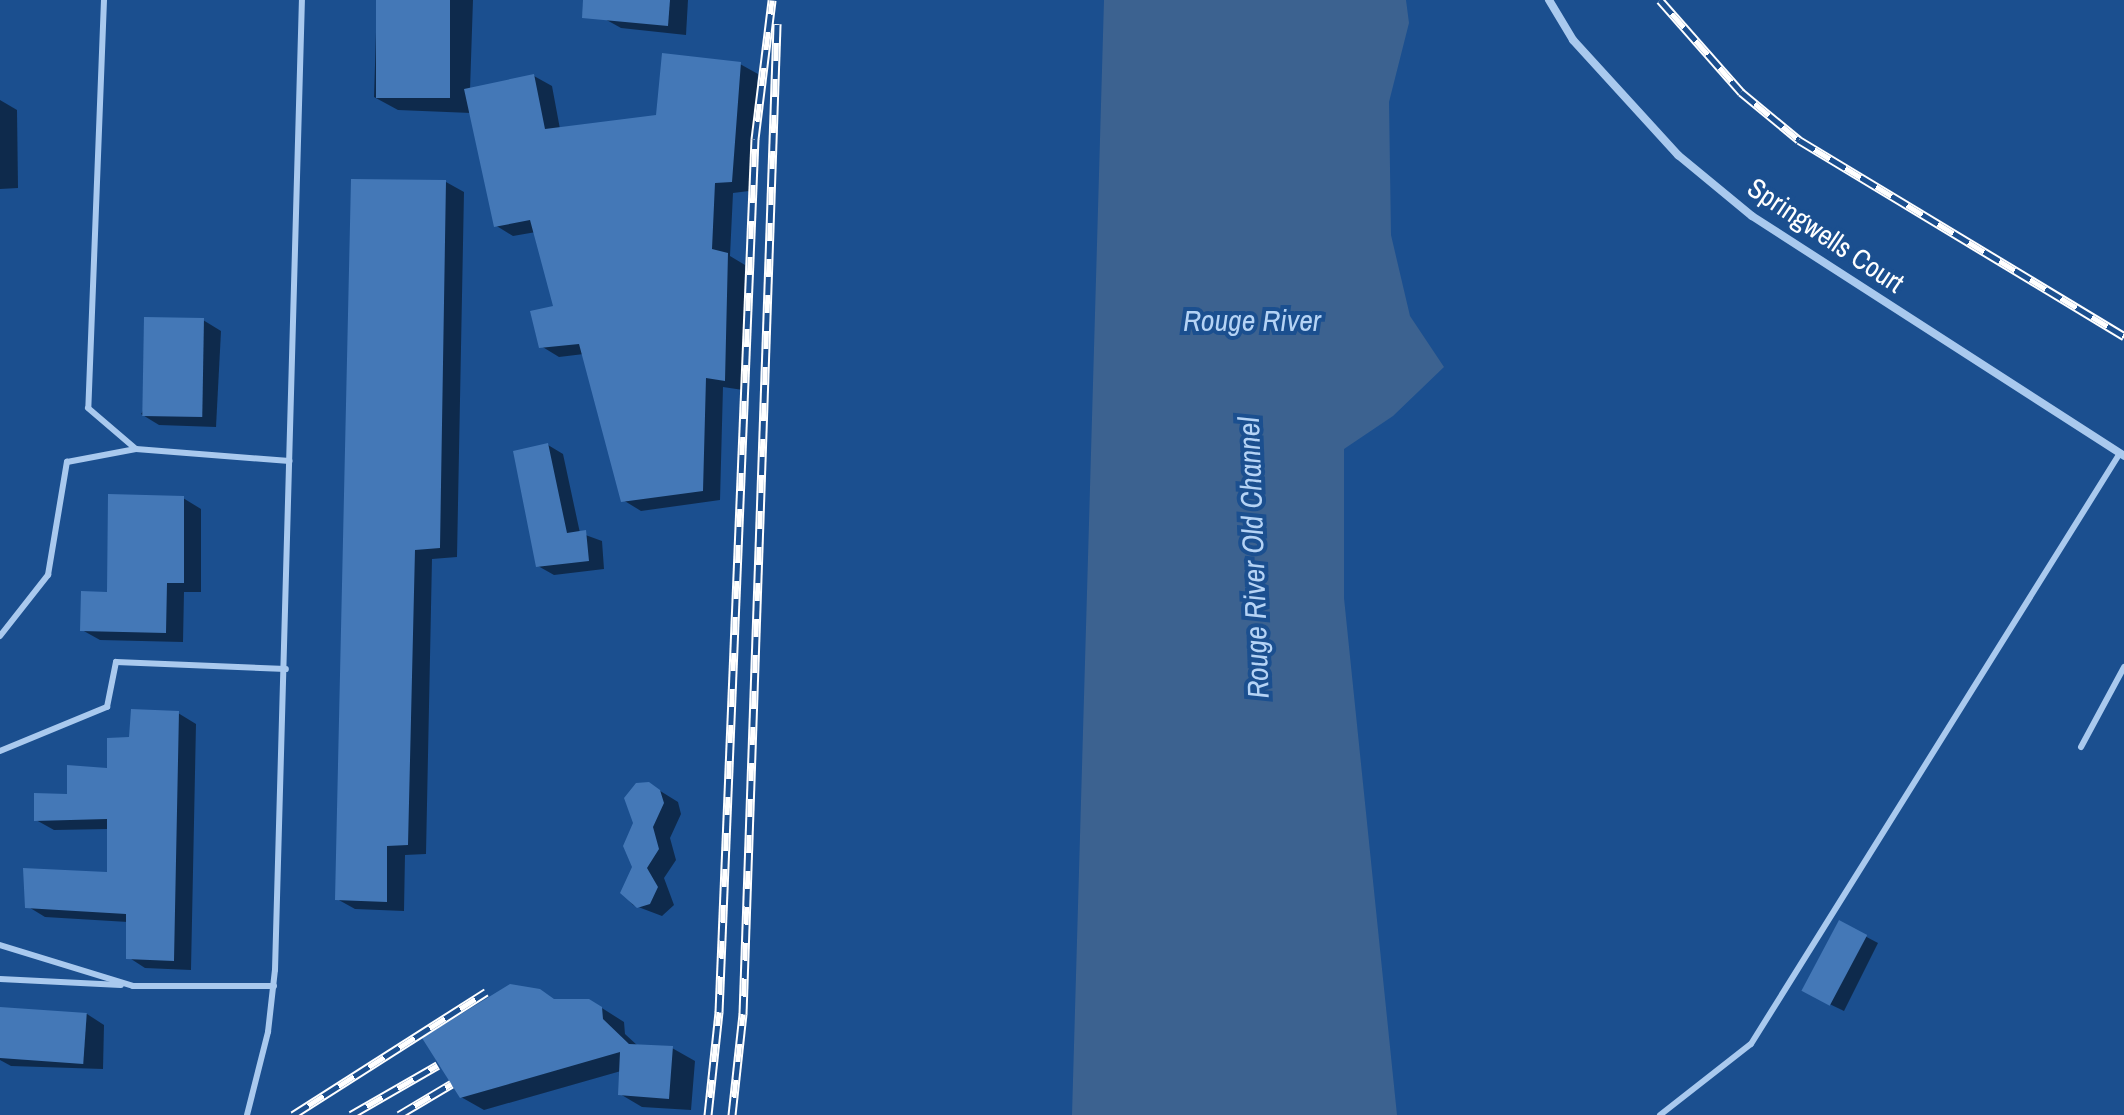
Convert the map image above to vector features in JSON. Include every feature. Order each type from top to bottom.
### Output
[{"type":"street","name":"Springwells Court","points":[[1549,0],[1573,40],[1667,144],[1752,216],[2122,454]]},
{"type":"lane","points":[[104,0],[88,408],[136,449]]},
{"type":"lane","points":[[247,1115],[262,1062],[274,986],[286,669],[302,0]]},
{"type":"lane","points":[[0,636],[48,575],[67,462],[136,449],[290,461]]},
{"type":"lane","points":[[1660,1115],[1751,1044],[2122,454]]},
{"type":"lane","points":[[0,761],[2,752],[107,707],[116,662],[286,669]]},
{"type":"lane","points":[[2081,747],[2124,667]]},
{"type":"lane","points":[[0,945],[133,986]]},
{"type":"lane","points":[[0,979],[133,986],[274,986]]},
{"type":"water","name":"Rouge River","points":[[1104,0],[1406,0],[1409,23],[1389,102],[1391,235],[1410,316],[1444,367],[1393,416],[1344,449],[1344,598],[1397,1115],[1072,1115]]},
{"type":"building","points":[[376,0],[450,0],[450,98],[376,98]]},
{"type":"building","points":[[583,0],[670,0],[668,26],[582,18]]},
{"type":"building","points":[[662,53],[741,62],[732,182],[715,183],[712,249],[728,253],[725,381],[706,378],[703,491],[621,502],[579,344],[539,348],[530,311],[553,306],[530,220],[494,227],[464,89],[534,74],[545,129],[656,115]]},
{"type":"building","points":[[351,179],[446,180],[440,548],[415,550],[408,845],[387,846],[387,902],[335,900]]},
{"type":"building","points":[[144,317],[204,318],[202,417],[142,416]]},
{"type":"building","points":[[548,443],[567,533],[586,530],[589,561],[536,567],[513,451]]},
{"type":"building","points":[[108,494],[184,496],[184,583],[167,583],[166,633],[80,631],[81,591],[107,592]]},
{"type":"building","points":[[131,709],[179,711],[174,961],[126,959],[126,914],[25,908],[23,868],[107,872],[107,819],[34,821],[34,793],[67,794],[67,765],[107,768],[107,738],[129,737]]},
{"type":"building","points":[[649,782],[660,790],[664,803],[653,827],[659,849],[647,868],[658,887],[650,904],[637,908],[620,893],[632,867],[623,846],[633,823],[624,798],[636,783]]},
{"type":"building","points":[[1839,920],[1867,935],[1830,1006],[1801,991]]},
{"type":"building","points":[[510,984],[540,989],[554,999],[589,999],[602,1007],[603,1019],[629,1044],[673,1046],[669,1099],[618,1095],[620,1052],[460,1098],[422,1038]]},
{"type":"building","points":[[0,1007],[87,1013],[83,1064],[0,1058]]},
{"type":"railway","points":[[708,1115],[719,1012],[755,139],[772,0]]},
{"type":"railway","points":[[1660,0],[1741,92],[1799,140],[2124,336]]},
{"type":"railway","points":[[732,1115],[743,1014],[777,24]]},
{"type":"railway","points":[[293,1115],[486,992]]},
{"type":"railway","points":[[351,1115],[438,1065]]},
{"type":"railway","points":[[399,1115],[451,1084]]},
{"type":"water label","name":"Rouge River Old Channel","points":[[1253,558]]}]
